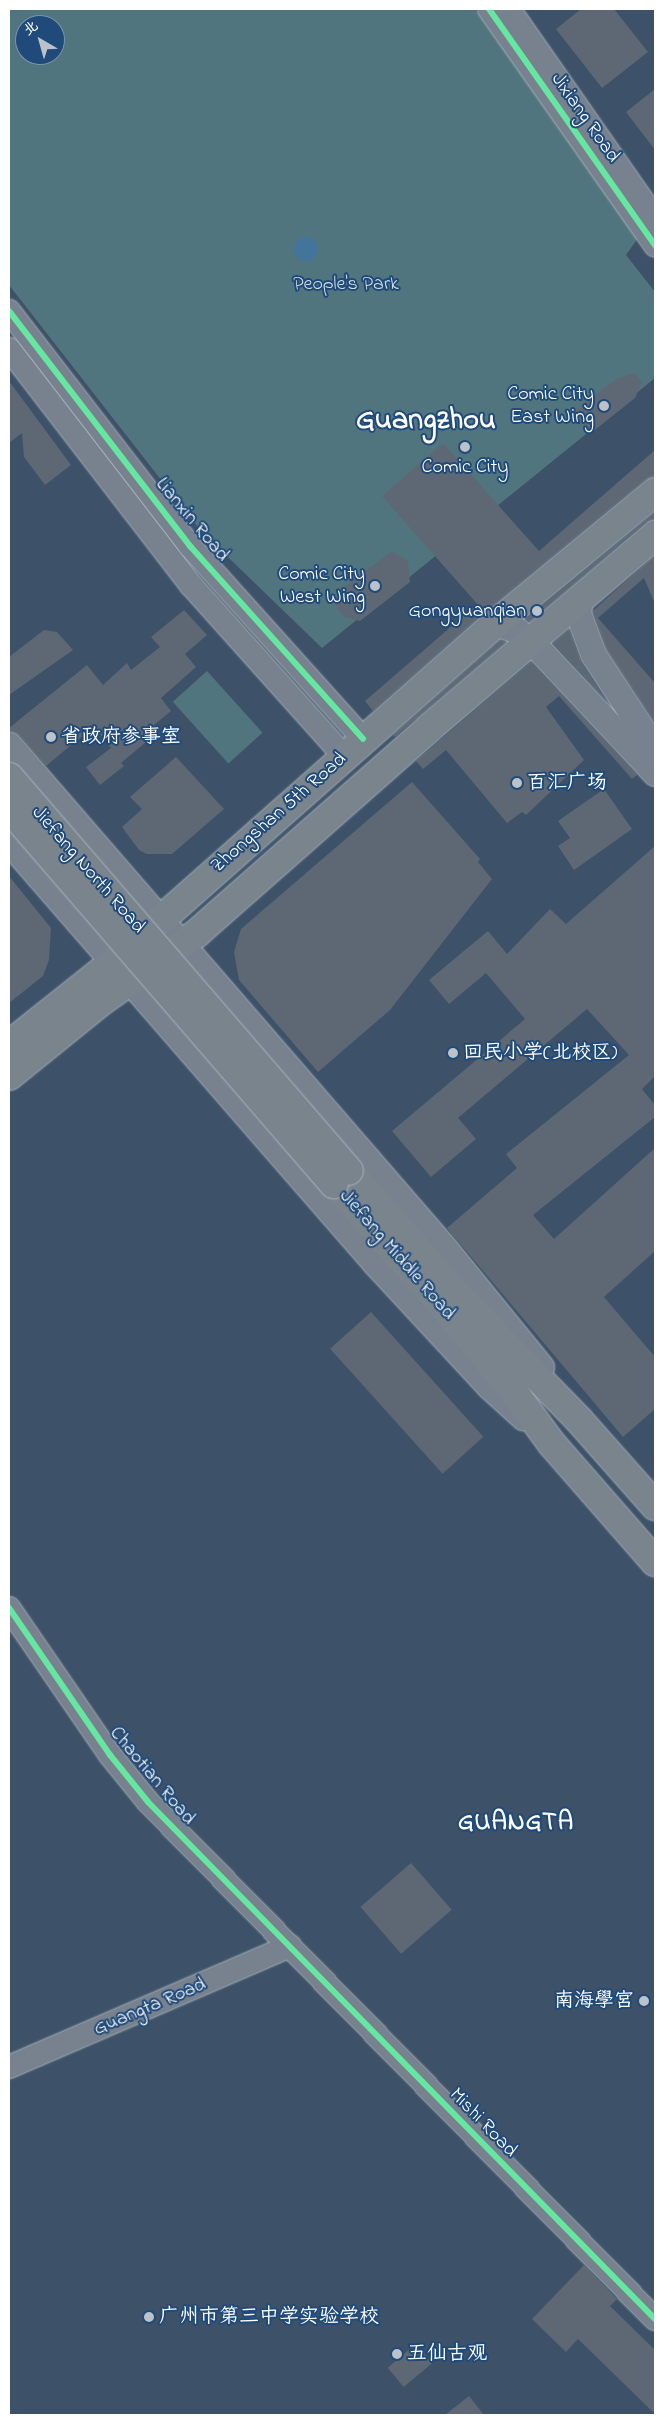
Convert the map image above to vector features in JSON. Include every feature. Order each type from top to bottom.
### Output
[{"type":"main road","name":"Zhongshan 5th Road","points":[[136,951],[354,747],[496,623],[655,492]]},
{"type":"main road","name":"Zhongshan 5th Road","points":[[136,951],[181,945],[655,535]]},
{"type":"main road","points":[[580,599],[578,613],[593,654],[655,749]]},
{"type":"main road","points":[[496,623],[518,631],[531,641],[655,773]]},
{"type":"main road","points":[[9,745],[136,951],[375,1263],[490,1387],[552,1444]]},
{"type":"main road","name":"Jiefang North Road","points":[[9,777],[136,951]]},
{"type":"main road","name":"Jiefang North Road","points":[[9,808],[136,951]]},
{"type":"main road","points":[[9,842],[136,951]]},
{"type":"main road","points":[[9,1045],[136,951],[181,945],[442,1245],[529,1351],[579,1420]]},
{"type":"main road","points":[[9,1076],[136,951]]},
{"type":"main road","name":"Jiefang Middle Road","points":[[136,951],[342,1178],[579,1420],[655,1506]]},
{"type":"main road","name":"Jiefang Middle Road","points":[[342,1178],[482,1352],[552,1444],[655,1562]]},
{"type":"street","name":"Jixiang Road","points":[[489,9],[655,245]]},
{"type":"street","name":"Jixiang Road","points":[[509,9],[655,218]]},
{"type":"street","name":"Lianxin Road","points":[[9,312],[184,538],[354,747]]},
{"type":"street","name":"Lianxin Road","points":[[9,349],[191,585],[354,747]]},
{"type":"street","name":"Chaotian Road","points":[[9,1608],[110,1755],[148,1802],[290,1946]]},
{"type":"street","name":"Guangta Road","points":[[9,2067],[290,1946]]},
{"type":"street","name":"Mishi Road","points":[[290,1946],[655,2319]]},
{"type":"green space","name":"People's Park","points":[[9,9],[475,9],[640,235],[626,255],[655,292],[655,378],[322,648],[201,531],[9,285]]},
{"type":"green space","points":[[207,671],[263,733],[228,763],[173,702]]},
{"type":"water","points":[[306,237],[315,240],[318,249],[315,258],[306,261],[297,258],[294,249],[297,240]]},
{"type":"building","points":[[581,9],[614,9],[648,52],[602,88],[556,29]]},
{"type":"building","points":[[655,89],[655,150],[626,112]]},
{"type":"building","name":"Comic City East Wing","points":[[635,373],[642,383],[635,398],[591,433],[572,413],[618,378]]},
{"type":"building","points":[[9,381],[71,465],[45,485],[24,457],[22,433],[9,443]]},
{"type":"building","points":[[443,443],[539,551],[655,450],[655,477],[645,480],[486,611],[373,711],[365,701],[475,606],[479,606],[382,496]]},
{"type":"building","points":[[655,512],[655,520],[645,523],[530,622],[526,619]]},
{"type":"building","name":"Comic City West Wing","points":[[392,551],[408,561],[410,582],[360,621],[344,617],[335,605],[340,590]]},
{"type":"building","points":[[655,555],[655,604],[644,578],[598,618],[655,683],[655,723],[606,648],[593,611]]},
{"type":"building","points":[[184,610],[207,635],[185,654],[196,667],[161,698],[171,711],[148,730],[153,736],[121,763],[124,766],[100,785],[86,767],[111,748],[94,726],[46,766],[20,736],[9,731],[9,728],[87,665],[103,685],[127,663],[131,670],[160,647],[151,637]]},
{"type":"building","points":[[569,629],[581,662],[605,699],[553,643]]},
{"type":"building","points":[[44,630],[57,632],[73,650],[9,695],[9,657]]},
{"type":"building","points":[[500,640],[506,642],[395,737],[393,735]]},
{"type":"building","name":"百汇广场","points":[[531,662],[637,775],[632,779],[559,696],[546,707],[584,760],[526,815],[522,812],[507,823],[446,750],[423,769],[416,761]]},
{"type":"building","points":[[176,757],[224,809],[172,854],[147,854],[139,850],[122,827],[142,809],[130,797]]},
{"type":"building","points":[[412,782],[480,859],[478,862],[492,879],[390,1010],[318,1072],[239,980],[234,952],[241,929]]},
{"type":"building","points":[[604,789],[632,829],[574,870],[558,846],[570,838],[558,821]]},
{"type":"building","points":[[655,846],[655,1076],[642,1089],[655,1105],[655,1117],[533,1215],[554,1239],[655,1148],[655,1251],[604,1297],[655,1357],[655,1409],[623,1437],[447,1228],[517,1168],[506,1154],[629,1055],[587,1009],[458,1118],[476,1139],[431,1177],[392,1131],[525,1019],[486,973],[449,1004],[429,980],[488,931],[507,954],[550,909],[566,924]]},
{"type":"building","points":[[9,876],[51,928],[49,960],[43,976],[9,1003]]},
{"type":"building","points":[[371,1312],[483,1437],[443,1474],[330,1349]]},
{"type":"building","points":[[411,1863],[452,1910],[401,1954],[360,1907]]},
{"type":"building","points":[[584,2265],[617,2299],[610,2306],[655,2350],[655,2414],[578,2339],[566,2352],[532,2319]]},
{"type":"building","points":[[416,2344],[432,2363],[404,2387],[388,2368]]},
{"type":"building","points":[[469,2396],[484,2415],[445,2415]]},
{"type":"cycle path","points":[[489,9],[655,245]]},
{"type":"cycle path","points":[[9,311],[190,546],[363,739]]},
{"type":"cycle path","points":[[9,1608],[110,1755],[148,1802],[655,2319]]},
{"type":"place","name":"Comic City East Wing","points":[[604,406]]},
{"type":"place","name":"Comic City","points":[[465,447]]},
{"type":"place","name":"Comic City West Wing","points":[[375,586]]},
{"type":"place","name":"Gongyuanqian","points":[[537,611]]},
{"type":"place","name":"省政府参事室","points":[[51,737]]},
{"type":"place","name":"百汇广场","points":[[517,783]]},
{"type":"place","name":"回民小学(北校区)","points":[[453,1053]]},
{"type":"place","name":"南海學宮","points":[[644,2001]]},
{"type":"place","name":"广州市第三中学实验学校","points":[[149,2317]]},
{"type":"place","name":"五仙古观","points":[[397,2354]]},
{"type":"district","name":"Guangzhou","points":[[426,421]]},
{"type":"district","name":"GUANGTA","points":[[516,1823]]}]
